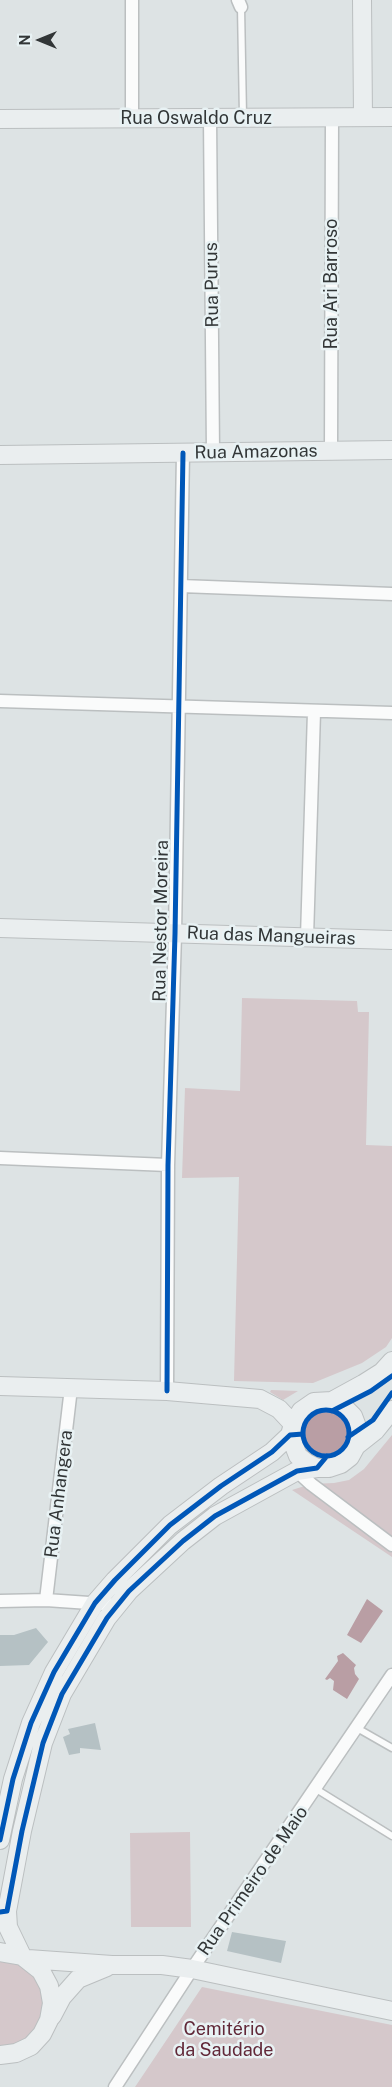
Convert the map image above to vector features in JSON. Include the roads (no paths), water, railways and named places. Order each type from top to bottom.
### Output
[{"type":"main road","points":[[362,0],[363,117]]},
{"type":"main road","name":"Rua Oswaldo Cruz","points":[[0,119],[392,117]]},
{"type":"main road","name":"Rua Amazonas","points":[[0,455],[392,450]]},
{"type":"main road","name":"Rua das Mangueiras","points":[[0,928],[392,940]]},
{"type":"main road","points":[[0,1840],[13,1779],[31,1723],[54,1672],[95,1603],[115,1580],[170,1525],[221,1486],[272,1452],[291,1430],[300,1411],[314,1402],[332,1401],[364,1384],[382,1372],[392,1361]]},
{"type":"main road","points":[[0,1386],[166,1391],[260,1399],[279,1409],[291,1430],[298,1456],[317,1468]]},
{"type":"main road","points":[[50,2020],[52,2003],[49,1986],[41,1971],[25,1958],[8,1927],[7,1911],[22,1831],[43,1743],[62,1694],[106,1618],[129,1592],[183,1541],[216,1516],[297,1471],[329,1468],[341,1464],[350,1457],[356,1446],[358,1432],[353,1416],[342,1405],[332,1401]]},
{"type":"main road","points":[[356,1446],[375,1431],[392,1410]]},
{"type":"main road","points":[[0,1952],[8,1952],[25,1958],[112,1965],[162,1965],[192,1969],[392,2011]]},
{"type":"main road","points":[[0,2056],[16,2053],[30,2046],[42,2034],[62,1997],[78,1979],[112,1965]]},
{"type":"street","points":[[132,0],[132,118]]},
{"type":"street","name":"Rua Ari Barroso","points":[[331,451],[332,117]]},
{"type":"street","name":"Rua Purus","points":[[210,118],[213,452]]},
{"type":"street","name":"Rua Nestor Moreira","points":[[166,1391],[168,1165],[175,934],[184,453]]},
{"type":"street","points":[[181,586],[392,594]]},
{"type":"street","points":[[0,701],[392,713]]},
{"type":"street","points":[[307,937],[314,712]]},
{"type":"street","points":[[0,1158],[168,1165]]},
{"type":"street","name":"Rua Anhangera","points":[[46,1600],[71,1388]]},
{"type":"street","points":[[297,1471],[311,1484],[392,1545]]},
{"type":"street","points":[[0,1601],[46,1600],[118,1605]]},
{"type":"street","name":"Rua Primeiro de Maio","points":[[115,2087],[192,1969],[392,1676]]},
{"type":"lane","points":[[239,4],[244,118]]},
{"type":"lane","points":[[357,1728],[392,1748]]},
{"type":"lane","points":[[316,1789],[392,1836]]},
{"type":"park label","name":"Cemitério da Saudade","points":[[224,2039]]}]
